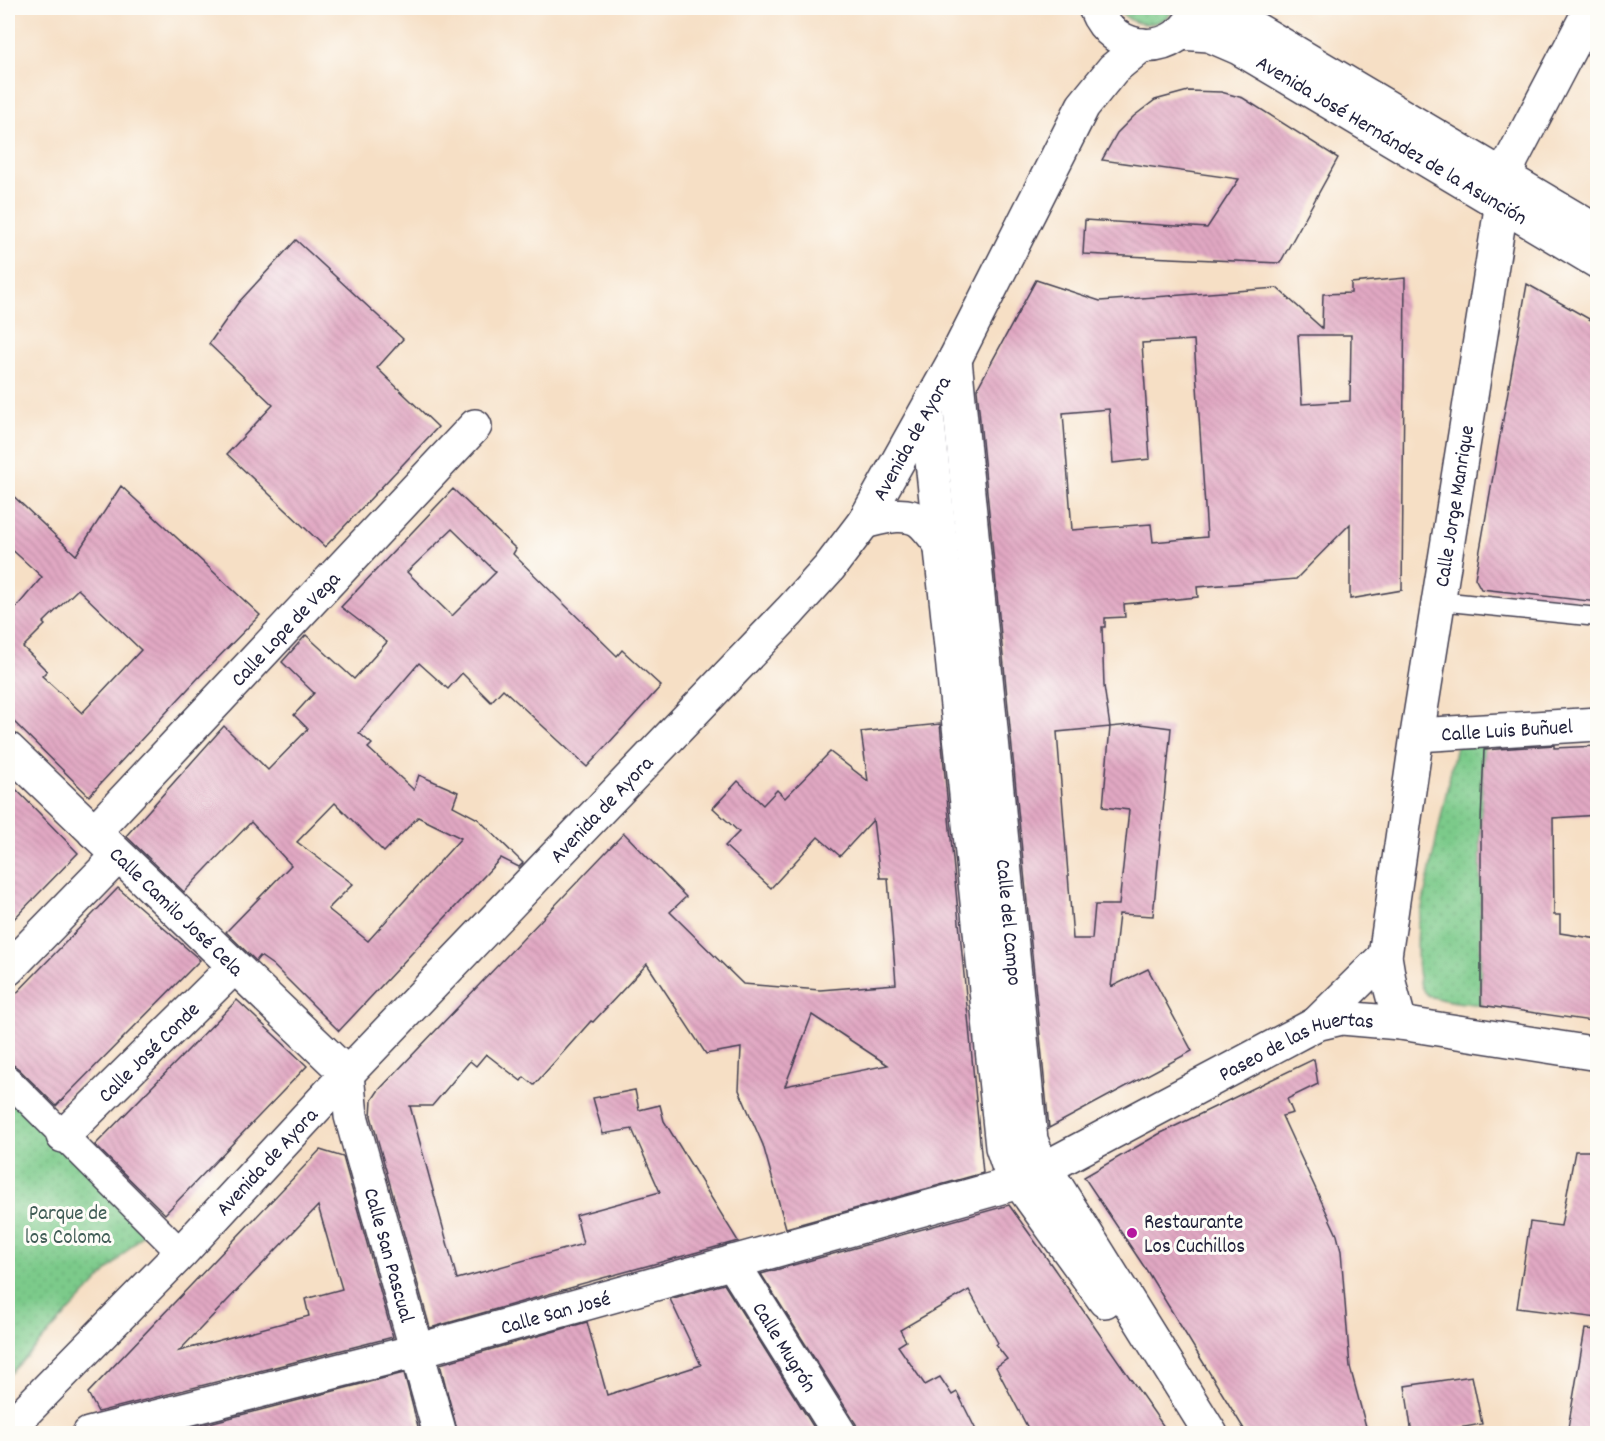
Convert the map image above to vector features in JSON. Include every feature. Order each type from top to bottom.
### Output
[{"type":"street","points":[[1095,8],[1101,21],[1112,33],[1132,44],[1160,44],[1189,20]]},
{"type":"street","name":"Avenida de Ayora","points":[[1083,106],[1097,46],[1095,8]]},
{"type":"street","name":"Avenida José Hernández de la Asunción","points":[[1220,8],[1504,190],[1598,262]]},
{"type":"street","name":"Calle Jorge Manrique","points":[[1400,1023],[1385,956],[1417,735],[1504,190],[1512,159],[1591,8]]},
{"type":"street","name":"Avenida José Hernández de la Asunción","points":[[1189,20],[1209,35],[1239,48],[1504,190],[1598,232]]},
{"type":"street","name":"Avenida de Ayora","points":[[8,1429],[181,1253],[347,1074],[829,568],[864,522],[927,412],[1083,106],[1113,69],[1142,45]]},
{"type":"street","name":"Calle del Campo","points":[[955,359],[1033,1148],[1032,1174],[1200,1434]]},
{"type":"street","name":"Calle del Campo","points":[[927,412],[1002,1147],[1008,1165],[1032,1174],[1211,1434]]},
{"type":"street","name":"Calle Lope de Vega","points":[[94,832],[476,426]]},
{"type":"street","points":[[864,522],[894,515],[912,518],[920,522],[942,546]]},
{"type":"street","name":"Calle Luis Buñuel","points":[[1417,735],[1598,724]]},
{"type":"street","name":"Calle Camilo José Cela","points":[[8,749],[347,1074]]},
{"type":"street","points":[[8,969],[118,856]]},
{"type":"street","points":[[1316,1024],[1385,956]]},
{"type":"street","name":"Calle José Conde","points":[[63,1136],[234,967]]},
{"type":"street","name":"Paseo de las Huertas","points":[[1032,1174],[1316,1024],[1342,1018],[1400,1023],[1598,1054]]},
{"type":"street","name":"Calle San Pascual","points":[[347,1074],[351,1116],[440,1434]]},
{"type":"street","points":[[8,1080],[181,1253]]},
{"type":"street","name":"Calle San José","points":[[89,1434],[416,1351],[1032,1174]]},
{"type":"street","name":"Calle Mugrón","points":[[732,1262],[840,1434]]},
{"type":"lane","points":[[1439,601],[1598,617]]},
{"type":"green space","points":[[1118,8],[1176,8],[1163,20],[1147,24],[1131,20]]},
{"type":"green space","points":[[1484,745],[1481,822],[1481,1005],[1443,1000],[1425,993],[1418,971],[1417,951],[1418,926],[1456,746]]},
{"type":"green space","name":"Parque de los Coloma","points":[[8,1079],[153,1223],[8,1376]]},
{"type":"building","points":[[1188,91],[1221,92],[1243,98],[1338,158],[1280,263],[1083,254],[1085,220],[1207,228],[1239,179],[1102,160],[1117,133],[1134,116],[1155,100]]},
{"type":"building","points":[[296,240],[403,339],[377,368],[438,427],[325,547],[227,454],[273,405],[209,344],[238,303]]},
{"type":"building","points":[[1405,278],[1402,590],[1350,599],[1350,524],[1296,579],[1197,587],[1198,597],[1124,604],[1125,617],[1105,618],[1105,627],[1102,627],[1104,686],[1110,727],[1140,724],[1171,728],[1153,916],[1119,914],[1111,987],[1148,969],[1192,1051],[1049,1128],[977,389],[1036,280],[1100,301],[1277,288],[1322,328],[1323,294],[1351,293],[1351,283]],"holes":[[[1298,335],[1351,335],[1350,401],[1302,404]],[[1194,340],[1207,537],[1153,542],[1151,524],[1072,530],[1063,413],[1109,409],[1113,463],[1150,459],[1142,343]],[[1110,727],[1103,807],[1129,810],[1119,905],[1095,905],[1092,939],[1073,939],[1057,732]]]},
{"type":"building","points":[[1527,284],[1598,324],[1598,602],[1481,589],[1475,578]]},
{"type":"building","points":[[121,486],[260,615],[89,796],[8,716],[8,617],[42,577],[8,546],[8,491],[76,555]],"holes":[[[78,589],[141,650],[82,713],[42,676],[47,671],[23,647],[45,625],[43,623]]]},
{"type":"building","points":[[453,489],[516,549],[513,554],[617,656],[622,650],[661,686],[587,767],[503,689],[491,702],[462,673],[448,689],[419,663],[359,733],[372,744],[368,748],[414,790],[419,775],[458,792],[453,806],[478,819],[523,863],[519,867],[501,858],[339,1031],[273,965],[260,956],[256,961],[226,932],[291,865],[251,822],[184,892],[126,836],[224,726],[268,770],[308,729],[294,715],[314,693],[282,662],[306,635],[354,679],[387,642],[341,607]],"holes":[[[452,529],[496,572],[452,616],[407,572]],[[335,803],[384,852],[418,817],[461,838],[368,941],[328,909],[353,884],[297,842]]]},
{"type":"building","points":[[940,724],[983,1173],[786,1228],[763,1145],[739,1090],[741,1048],[706,1054],[647,964],[593,1022],[591,1021],[534,1085],[524,1077],[521,1081],[486,1054],[476,1066],[470,1061],[432,1106],[410,1106],[457,1279],[583,1244],[576,1215],[660,1192],[632,1129],[603,1134],[593,1098],[635,1090],[639,1110],[660,1105],[664,1121],[738,1241],[430,1328],[371,1116],[372,1100],[378,1091],[624,833],[686,897],[670,912],[743,984],[820,990],[896,984],[888,878],[880,878],[873,820],[840,856],[818,837],[771,888],[725,846],[739,832],[713,808],[738,781],[763,805],[777,790],[785,798],[830,752],[868,781],[861,732]],"holes":[[[812,1015],[888,1065],[785,1086]]]},
{"type":"building","points":[[1554,745],[1554,748],[1598,746],[1598,815],[1553,818],[1554,915],[1560,915],[1560,933],[1598,939],[1598,1022],[1481,1005],[1481,822],[1484,750]]},
{"type":"building","points":[[8,781],[78,853],[8,925]]},
{"type":"building","points":[[118,888],[200,960],[56,1106],[8,1061],[8,1002]]},
{"type":"building","points":[[237,1000],[307,1066],[165,1214],[95,1145]]},
{"type":"building","points":[[1314,1059],[1318,1084],[1287,1099],[1293,1113],[1282,1116],[1337,1235],[1341,1251],[1350,1367],[1368,1434],[1247,1434],[1147,1271],[1084,1177],[1159,1134]]},
{"type":"building","points":[[320,1150],[343,1157],[393,1337],[98,1412],[88,1393]],"holes":[[[318,1206],[342,1289],[305,1299],[309,1316],[179,1351]]]},
{"type":"building","points":[[1575,1151],[1598,1151],[1598,1318],[1517,1308],[1530,1222],[1561,1226]]},
{"type":"building","points":[[1009,1205],[1169,1434],[1031,1434],[996,1367],[1007,1359],[996,1345],[998,1343],[969,1290],[900,1330],[906,1341],[898,1346],[925,1385],[940,1377],[952,1395],[957,1392],[978,1434],[859,1434],[856,1424],[761,1274]]},
{"type":"building","points":[[724,1284],[818,1434],[458,1434],[440,1364],[587,1322],[607,1395],[701,1365],[670,1299]]},
{"type":"building","points":[[1585,1329],[1598,1330],[1598,1434],[1567,1434]]},
{"type":"building","points":[[404,1373],[420,1434],[167,1434]]},
{"type":"building","points":[[1472,1376],[1482,1424],[1412,1434],[1405,1386]]},
{"type":"place","name":"Restaurante Los Cuchillos","points":[[1132,1233]]}]
